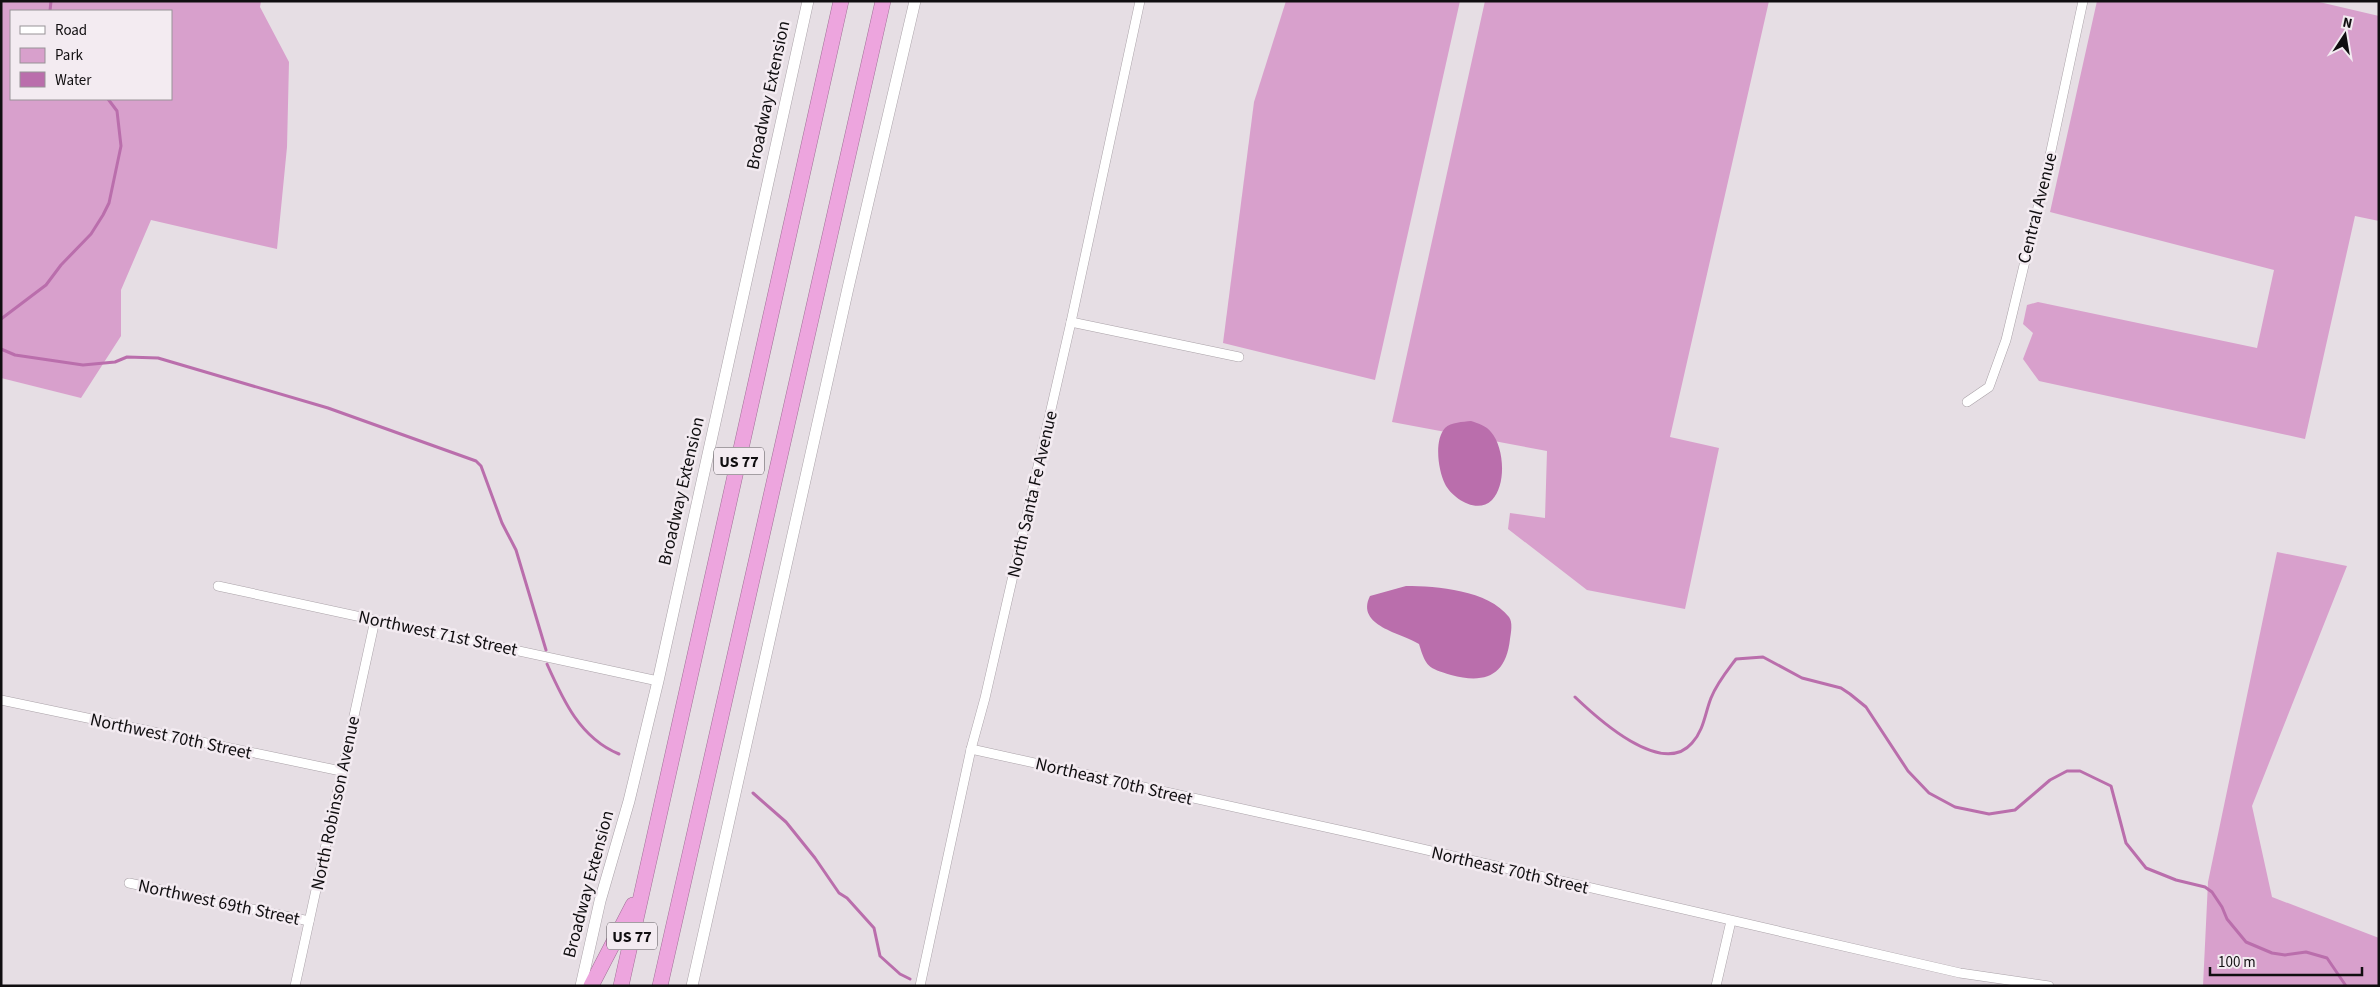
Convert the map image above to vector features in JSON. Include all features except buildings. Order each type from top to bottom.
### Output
[{"type":"highway","points":[[831,1],[833,36]]},
{"type":"highway","name":"US 77","points":[[621,986],[841,1]]},
{"type":"highway","name":"US 77","points":[[660,986],[883,1]]},
{"type":"highway","points":[[591,986],[643,886]]},
{"type":"main road","name":"Broadway Extension","points":[[581,986],[600,901],[629,801],[658,681],[808,1]]},
{"type":"main road","points":[[692,986],[852,269],[915,1]]},
{"type":"street","name":"North Santa Fe Avenue","points":[[920,986],[971,749],[985,698],[1071,322],[1140,1]]},
{"type":"street","name":"Central Avenue","points":[[1967,402],[1989,387],[2003,350],[2046,174],[2084,1]]},
{"type":"street","points":[[1071,322],[1239,356]]},
{"type":"street","name":"Northwest 71st Street","points":[[218,586],[658,681]]},
{"type":"street","name":"North Robinson Avenue","points":[[295,986],[375,620]]},
{"type":"street","name":"Northwest 70th Street","points":[[1,700],[341,771]]},
{"type":"street","name":"Northeast 70th Street","points":[[971,749],[1375,838],[1960,973],[2049,986]]},
{"type":"street","name":"Northwest 69th Street","points":[[129,883],[309,921]]},
{"type":"street","points":[[1716,986],[1730,920]]},
{"type":"green space","points":[[1,1],[261,1],[260,7],[289,62],[287,147],[277,249],[151,220],[121,290],[121,336],[81,398],[1,378]]},
{"type":"green space","points":[[1286,1],[1460,1],[1375,380],[1223,343],[1254,102]]},
{"type":"green space","points":[[1485,1],[1769,1],[1670,437],[1719,448],[1685,609],[1587,590],[1508,529],[1510,513],[1545,518],[1547,451],[1392,422]]},
{"type":"green space","points":[[2097,1],[2315,1],[2379,16],[2379,221],[2355,216],[2305,439],[2039,381],[2023,359],[2033,333],[2023,324],[2027,305],[2038,302],[2257,348],[2274,270],[2050,212]]},
{"type":"green space","points":[[2277,552],[2347,566],[2252,806],[2272,897],[2379,938],[2379,986],[2203,986],[2208,882]]},
{"type":"water","points":[[1471,421],[1484,426],[1491,432],[1499,447],[1502,466],[1502,475],[1497,493],[1492,500],[1479,506],[1465,503],[1448,489],[1440,471],[1438,455],[1439,440],[1445,428],[1454,423]]},
{"type":"water","points":[[1406,586],[1461,591],[1475,595],[1500,608],[1509,617],[1511,628],[1508,652],[1499,669],[1484,677],[1474,678],[1463,678],[1437,670],[1426,662],[1419,644],[1382,627],[1374,621],[1369,615],[1367,606],[1370,596]]},
{"type":"waterway","points":[[50,10],[51,1]]},
{"type":"waterway","points":[[1,319],[46,285],[61,265],[91,234],[109,203],[121,146],[117,111],[109,100]]},
{"type":"waterway","points":[[1,349],[15,355],[83,365],[115,362],[127,357],[158,358],[328,408],[476,461],[481,466],[502,523],[516,550],[546,650]]},
{"type":"waterway","points":[[1575,697],[1598,718],[1630,741],[1664,754],[1679,752],[1696,738],[1702,727],[1713,693],[1722,677],[1736,659],[1763,657],[1802,678],[1841,688],[1850,694],[1866,707],[1908,771],[1929,793],[1955,807],[1989,814],[2015,810],[2050,780],[2067,771],[2080,771],[2111,786],[2126,843],[2146,868],[2176,880],[2205,887],[2212,892],[2227,919],[2246,942],[2272,953],[2285,955],[2306,952],[2327,958],[2346,986]]},
{"type":"waterway","points":[[547,664],[567,704],[583,728],[605,747],[619,754]]},
{"type":"waterway","points":[[753,793],[786,822],[815,858],[839,893],[847,898],[874,928],[880,956],[900,974],[910,979]]}]
